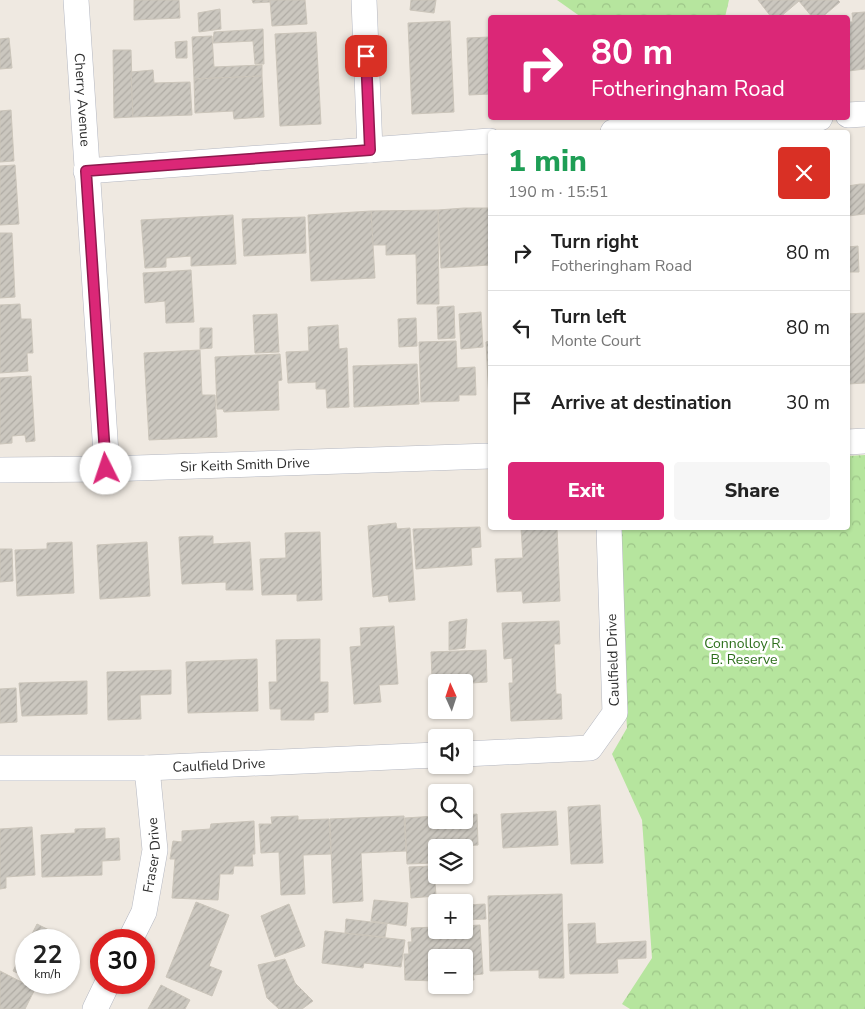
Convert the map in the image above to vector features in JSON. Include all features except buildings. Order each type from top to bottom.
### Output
[{"type":"street","name":"Cherry Avenue","points":[[76,0],[106,469]]},
{"type":"street","points":[[364,0],[370,150]]},
{"type":"street","points":[[850,116],[865,114]]},
{"type":"street","points":[[643,130],[790,120]]},
{"type":"street","points":[[86,171],[488,142]]},
{"type":"street","points":[[850,442],[865,441]]},
{"type":"street","name":"Sir Keith Smith Drive","points":[[0,470],[106,469],[488,456]]},
{"type":"street","name":"Caulfield Drive","points":[[473,754],[590,748],[615,714],[609,530]]},
{"type":"street","name":"Caulfield Drive","points":[[0,768],[147,768],[428,755]]},
{"type":"street","name":"Fraser Drive","points":[[136,929],[144,912],[155,850],[147,768]]},
{"type":"street","points":[[95,1009],[102,994]]},
{"type":"green space","points":[[557,0],[729,0],[725,15],[578,15]]},
{"type":"green space","name":"Connolloy R. B. Reserve","points":[[865,455],[865,1009],[630,1009],[622,1004],[652,958],[642,820],[612,754],[627,728],[615,530],[850,530],[850,456]]},
{"type":"route","points":[[106,469],[86,171],[370,150],[366,56]]}]
